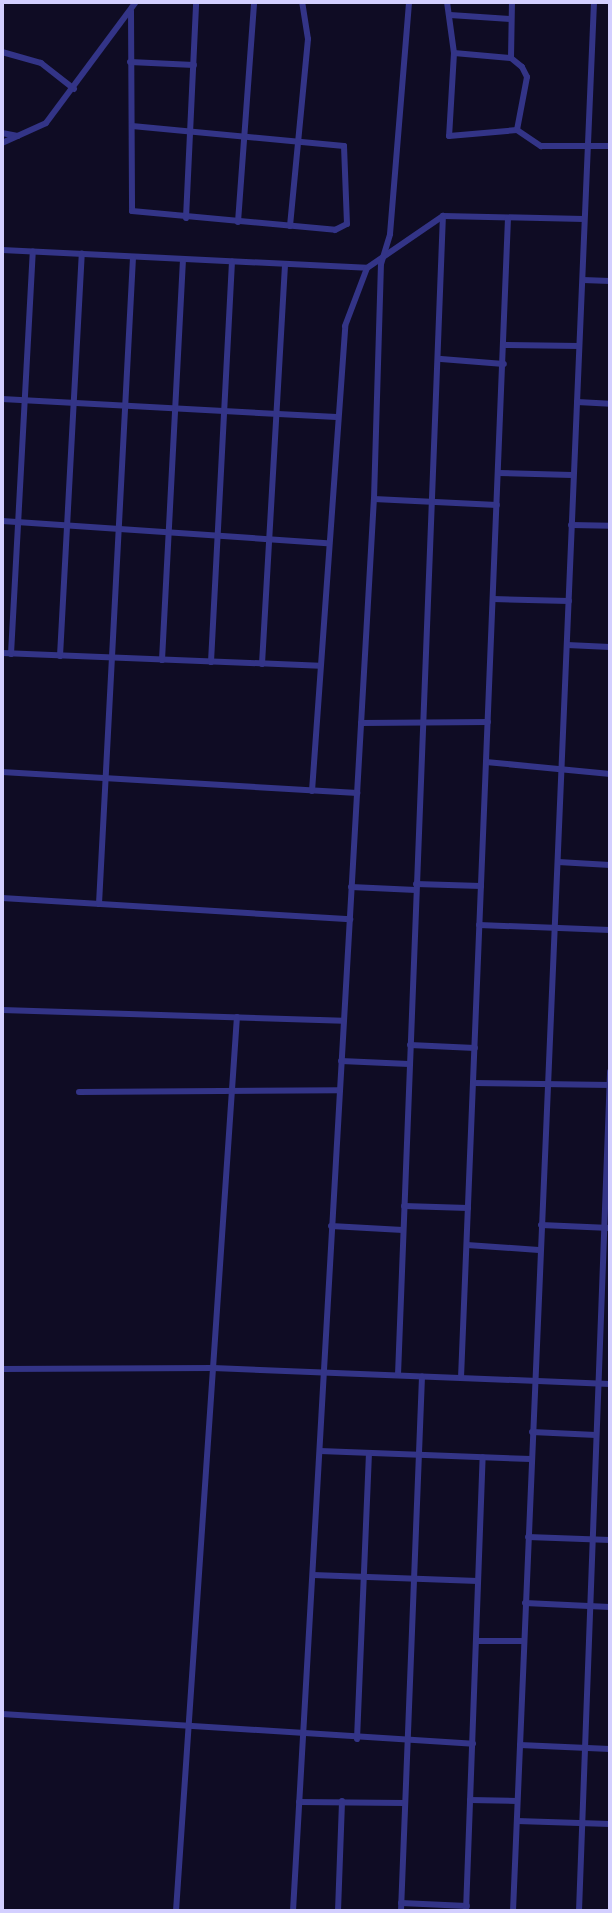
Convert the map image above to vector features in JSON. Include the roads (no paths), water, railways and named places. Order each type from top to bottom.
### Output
[{"type":"street","points":[[2,143],[24,136],[46,123],[136,2]]},
{"type":"street","points":[[186,218],[196,2]]},
{"type":"street","points":[[238,222],[254,2]]},
{"type":"street","points":[[290,226],[308,39],[302,2]]},
{"type":"street","points":[[293,1911],[374,499],[381,264],[390,234],[409,2]]},
{"type":"street","points":[[447,2],[454,53],[449,136],[456,140],[517,130],[541,146],[610,146]]},
{"type":"street","points":[[512,2],[511,58],[527,77],[517,130]]},
{"type":"street","points":[[513,1911],[545,1084],[558,862],[594,2]]},
{"type":"street","points":[[131,11],[132,211],[335,230],[347,224],[347,148],[245,135],[132,126]]},
{"type":"street","points":[[450,15],[511,19]]},
{"type":"street","points":[[2,52],[41,63],[74,89]]},
{"type":"street","points":[[454,53],[511,58]]},
{"type":"street","points":[[130,62],[194,65]]},
{"type":"street","points":[[2,133],[24,136]]},
{"type":"street","points":[[398,1375],[422,722],[441,359],[443,216]]},
{"type":"street","points":[[2,250],[367,268],[381,264],[443,216],[584,219]]},
{"type":"street","points":[[461,1378],[498,473],[506,345],[508,218]]},
{"type":"street","points":[[11,654],[33,252]]},
{"type":"street","points":[[60,656],[82,254]]},
{"type":"street","points":[[99,904],[133,258]]},
{"type":"street","points":[[162,660],[179,406],[183,261]]},
{"type":"street","points":[[211,662],[232,262]]},
{"type":"street","points":[[262,664],[285,265]]},
{"type":"street","points":[[312,791],[327,543],[345,326],[367,268]]},
{"type":"street","points":[[583,280],[610,281]]},
{"type":"street","points":[[506,345],[579,346]]},
{"type":"street","points":[[441,359],[504,364]]},
{"type":"street","points":[[2,399],[179,406],[337,417]]},
{"type":"street","points":[[577,402],[610,404]]},
{"type":"street","points":[[498,473],[572,475]]},
{"type":"street","points":[[374,499],[497,505]]},
{"type":"street","points":[[2,521],[327,543]]},
{"type":"street","points":[[571,525],[610,526]]},
{"type":"street","points":[[493,599],[569,601]]},
{"type":"street","points":[[567,645],[610,647]]},
{"type":"street","points":[[2,653],[320,666]]},
{"type":"street","points":[[361,723],[488,722]]},
{"type":"street","points":[[486,762],[610,774]]},
{"type":"street","points":[[2,772],[357,793]]},
{"type":"street","points":[[558,862],[610,865]]},
{"type":"street","points":[[351,887],[481,886]]},
{"type":"street","points":[[2,898],[350,919]]},
{"type":"street","points":[[479,925],[610,930]]},
{"type":"street","points":[[2,1010],[343,1021]]},
{"type":"street","points":[[176,1911],[237,1017]]},
{"type":"street","points":[[410,1045],[475,1048]]},
{"type":"street","points":[[341,1061],[409,1064]]},
{"type":"street","points":[[579,1911],[598,1383],[607,1228],[610,1072]]},
{"type":"street","points":[[473,1083],[610,1085]]},
{"type":"street","points":[[79,1092],[340,1090]]},
{"type":"street","points":[[404,1206],[468,1208]]},
{"type":"street","points":[[541,1225],[607,1228]]},
{"type":"street","points":[[331,1226],[403,1230]]},
{"type":"street","points":[[467,1245],[539,1250]]},
{"type":"street","points":[[2,1369],[213,1368],[610,1384]]},
{"type":"street","points":[[422,1376],[401,1907],[466,1908],[483,1457]]},
{"type":"street","points":[[532,1432],[596,1435]]},
{"type":"street","points":[[320,1451],[531,1459]]},
{"type":"street","points":[[357,1739],[369,1453]]},
{"type":"street","points":[[528,1537],[610,1540]]},
{"type":"street","points":[[313,1575],[478,1581]]},
{"type":"street","points":[[525,1603],[610,1607]]},
{"type":"street","points":[[478,1641],[524,1641]]},
{"type":"street","points":[[2,1714],[303,1736],[473,1744]]},
{"type":"street","points":[[520,1745],[610,1749]]},
{"type":"street","points":[[470,1800],[517,1801]]},
{"type":"street","points":[[338,1911],[342,1801]]},
{"type":"street","points":[[299,1802],[405,1803]]},
{"type":"street","points":[[517,1821],[610,1824]]}]
